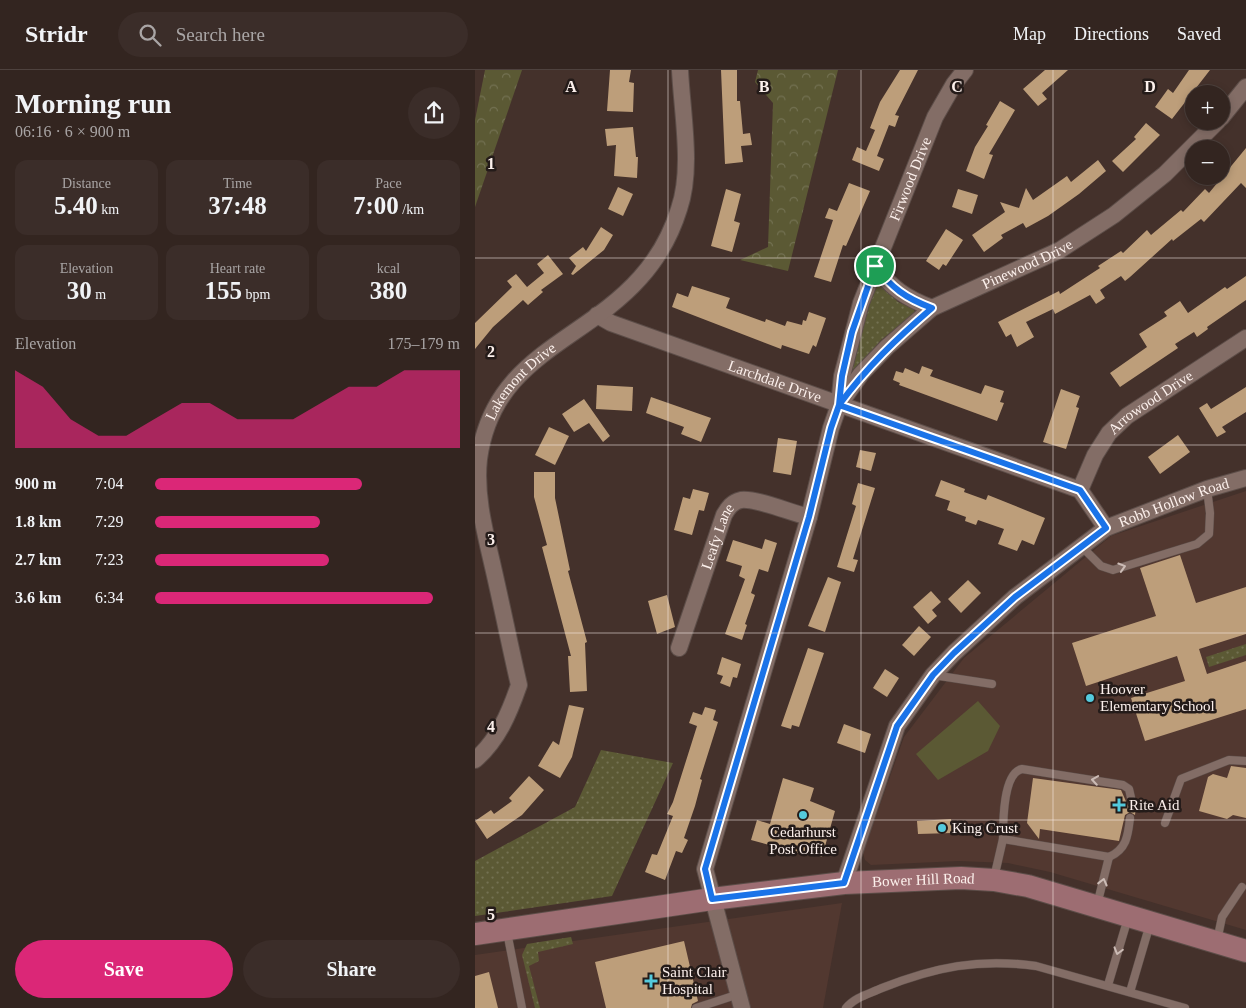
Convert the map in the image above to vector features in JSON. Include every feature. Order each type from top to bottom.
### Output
[{"type":"main road","name":"Bower Hill Road","points":[[475,934],[712,899],[844,883],[961,878],[994,880],[1028,886],[1246,952]]},
{"type":"street","name":"Lakemont Drive","points":[[475,760],[497,736],[509,714],[519,685],[477,483],[485,434],[501,398],[528,365],[597,315],[639,279],[655,260],[668,237],[680,208],[686,173],[680,70]]},
{"type":"street","name":"Firwood Drive","points":[[740,1001],[705,869],[809,517],[831,428],[839,405],[842,376],[852,332],[875,266],[935,117],[953,84],[965,70]]},
{"type":"street","points":[[1230,107],[1246,87]]},
{"type":"street","name":"Pinewood Drive","points":[[839,405],[861,374],[887,347],[932,308],[1060,250],[1114,215],[1165,174],[1209,130]]},
{"type":"street","points":[[875,266],[888,282],[908,300],[932,308]]},
{"type":"street","name":"Larchdale Drive","points":[[597,315],[611,323],[1080,490]]},
{"type":"street","name":"Arrowood Drive","points":[[1080,490],[1095,455],[1109,433],[1127,416],[1246,338]]},
{"type":"street","name":"Robb Hollow Road","points":[[844,883],[897,726],[933,675],[954,653],[1015,597],[1106,528],[1207,489],[1246,478]]},
{"type":"street","points":[[1080,490],[1106,528]]},
{"type":"street","name":"Leafy Lane","points":[[679,648],[724,515],[731,504],[741,500],[752,501],[809,517]]},
{"type":"lane","points":[[1082,547],[1101,566],[1113,570],[1197,544],[1209,534],[1210,513],[1207,489]]},
{"type":"lane","points":[[933,675],[992,684]]},
{"type":"lane","points":[[1165,823],[1181,779],[1229,760],[1246,761]]},
{"type":"lane","points":[[994,880],[1003,839],[1003,824],[1011,776],[1022,768],[1119,784],[1129,789],[1132,802]]},
{"type":"lane","points":[[1097,907],[1109,857],[1123,847],[1127,840],[1130,818]]},
{"type":"lane","points":[[1003,839],[1109,857]]},
{"type":"lane","points":[[1217,943],[1222,917],[1242,887]]},
{"type":"lane","points":[[1109,985],[1128,916]]},
{"type":"lane","points":[[1130,992],[1150,923]]},
{"type":"lane","points":[[506,930],[522,1008]]},
{"type":"lane","points":[[846,1008],[854,1000],[914,975],[943,967],[975,963],[1015,963],[1035,966],[1109,985],[1185,1008]]},
{"type":"lane","points":[[696,1008],[740,1001]]},
{"type":"shaded area","name":"Hoover Elementary School","points":[[1246,491],[1246,930],[1050,872],[1008,863],[959,861],[871,865],[865,860],[863,853],[904,737],[964,658],[1111,536]]},
{"type":"shaded area","name":"Saint Clair Hospital","points":[[842,903],[823,1008],[475,1008],[475,955]]},
{"type":"green space","points":[[485,70],[522,70],[475,207],[475,120]]},
{"type":"green space","points":[[758,70],[838,70],[788,271],[740,260],[768,247],[773,103],[755,82]]},
{"type":"green space","points":[[873,285],[882,285],[898,302],[914,309],[915,313],[881,340],[853,373],[849,371]]},
{"type":"green space","points":[[1246,644],[1246,655],[1209,667],[1206,657]]},
{"type":"green space","points":[[978,701],[1000,726],[988,751],[938,780],[916,754]]},
{"type":"green space","points":[[601,750],[673,763],[612,896],[475,916],[475,861],[575,807]]},
{"type":"green space","points":[[571,937],[573,944],[538,952],[539,961],[529,966],[540,1008],[535,1008],[522,955],[527,944]]},
{"type":"building","points":[[610,70],[631,70],[629,82],[634,83],[633,112],[607,111]]},
{"type":"building","points":[[721,70],[737,70],[737,101],[740,101],[743,134],[750,133],[752,145],[741,146],[743,162],[725,164]]},
{"type":"building","points":[[900,70],[918,70],[895,115],[899,116],[895,127],[889,125],[877,156],[884,159],[879,171],[852,160],[857,147],[866,151],[875,130],[870,128],[880,102]]},
{"type":"building","points":[[1045,70],[1068,70],[1042,93],[1047,99],[1038,106],[1023,89]]},
{"type":"building","points":[[1189,70],[1210,70],[1198,85],[1185,85],[1185,102],[1172,119],[1155,107],[1168,89],[1173,93]]},
{"type":"building","points":[[1000,101],[1015,110],[989,154],[993,155],[984,179],[966,171],[975,147]]},
{"type":"building","points":[[1146,123],[1160,135],[1123,172],[1112,161],[1136,139],[1134,137]]},
{"type":"building","points":[[633,127],[636,157],[638,157],[637,178],[614,176],[616,145],[607,146],[605,129]]},
{"type":"building","points":[[1246,148],[1246,188],[1241,183],[1204,222],[1201,219],[1173,241],[1172,239],[1125,281],[1121,276],[1100,290],[1105,298],[1096,304],[1090,295],[1055,314],[1053,309],[1026,322],[1034,337],[1017,347],[1011,334],[1006,337],[998,322],[1059,291],[1060,294],[1100,268],[1098,266],[1121,251],[1123,253],[1147,230],[1151,235],[1181,210],[1183,212],[1205,189],[1209,193],[1216,185],[1230,185],[1230,167]]},
{"type":"building","points":[[1098,160],[1106,171],[1079,194],[1048,216],[1026,228],[1023,223],[1001,235],[1003,238],[984,252],[972,235],[1005,212],[1000,202],[1019,208],[1026,188],[1033,200],[1067,176],[1071,182]]},
{"type":"building","points":[[849,183],[870,191],[846,246],[843,245],[831,282],[814,277],[833,220],[825,218],[829,208],[837,211]]},
{"type":"building","points":[[618,187],[633,194],[623,216],[608,209]]},
{"type":"building","points":[[726,189],[741,194],[734,221],[740,223],[732,252],[711,246]]},
{"type":"building","points":[[958,189],[978,195],[972,214],[952,207]]},
{"type":"building","points":[[601,227],[613,235],[604,250],[573,275],[571,274],[576,266],[569,258],[583,247],[586,251]]},
{"type":"building","points":[[946,229],[963,240],[946,266],[943,264],[939,270],[926,261]]},
{"type":"building","points":[[548,255],[563,274],[541,290],[543,292],[528,305],[523,300],[493,327],[475,349],[475,323],[512,287],[507,281],[516,274],[527,287],[544,273],[537,264]]},
{"type":"building","points":[[1246,276],[1246,300],[1207,327],[1208,329],[1197,337],[1194,332],[1175,344],[1178,348],[1120,387],[1110,373],[1147,347],[1139,334],[1167,316],[1164,312],[1180,301],[1188,313],[1225,287],[1227,289]]},
{"type":"building","points":[[692,286],[730,298],[726,308],[765,322],[766,319],[785,326],[787,321],[802,325],[803,320],[806,321],[809,312],[826,318],[816,347],[813,345],[809,354],[782,345],[781,349],[672,307],[677,293],[688,297]]},
{"type":"building","points":[[922,366],[933,370],[930,376],[981,394],[985,385],[1004,391],[1000,402],[1004,403],[997,421],[899,385],[900,383],[893,380],[896,371],[903,373],[905,368],[919,374]]},
{"type":"building","points":[[597,385],[633,387],[632,411],[596,409]]},
{"type":"building","points":[[1246,387],[1246,412],[1222,427],[1226,432],[1217,437],[1199,408],[1207,403],[1211,409]]},
{"type":"building","points":[[1061,389],[1080,396],[1076,407],[1079,408],[1066,449],[1043,442]]},
{"type":"building","points":[[651,397],[711,418],[701,442],[681,434],[684,427],[646,413]]},
{"type":"building","points":[[584,399],[610,436],[603,442],[589,423],[574,432],[562,414]]},
{"type":"building","points":[[549,427],[569,436],[555,465],[535,455]]},
{"type":"building","points":[[1178,435],[1190,452],[1160,474],[1148,457]]},
{"type":"building","points":[[778,438],[797,441],[791,475],[773,472]]},
{"type":"building","points":[[860,450],[876,453],[871,471],[856,467]]},
{"type":"building","points":[[534,472],[555,472],[555,498],[570,570],[568,571],[587,642],[585,643],[587,691],[570,692],[568,656],[571,656],[542,547],[547,545],[534,497]]},
{"type":"building","points":[[941,480],[965,489],[964,492],[986,500],[988,495],[1045,518],[1034,545],[1022,540],[1017,551],[998,544],[1004,529],[978,520],[976,525],[965,521],[966,517],[947,510],[950,501],[935,496]]},
{"type":"building","points":[[858,483],[875,488],[853,559],[858,560],[854,572],[837,567],[856,506],[852,504]]},
{"type":"building","points":[[693,489],[709,493],[704,511],[699,510],[692,535],[674,530],[683,497],[690,499]]},
{"type":"building","points":[[765,539],[777,543],[768,572],[759,569],[751,593],[755,595],[745,624],[747,625],[742,640],[725,634],[745,579],[739,576],[742,566],[726,561],[733,540],[762,549]]},
{"type":"building","points":[[1180,555],[1196,603],[1246,587],[1246,634],[1199,649],[1207,674],[1246,661],[1246,709],[1145,741],[1131,698],[1185,681],[1177,656],[1086,686],[1072,643],[1156,616],[1140,568]]},
{"type":"building","points":[[828,577],[841,582],[825,632],[808,626]]},
{"type":"building","points":[[968,580],[981,593],[961,613],[948,599]]},
{"type":"building","points":[[931,591],[941,602],[932,610],[937,616],[928,624],[913,607]]},
{"type":"building","points":[[667,595],[675,627],[657,634],[648,601]]},
{"type":"building","points":[[919,626],[931,637],[914,656],[902,645]]},
{"type":"building","points":[[808,648],[824,653],[799,727],[792,725],[791,729],[781,726]]},
{"type":"building","points":[[722,657],[741,664],[737,678],[733,677],[730,687],[720,683],[723,676],[717,674]]},
{"type":"building","points":[[885,669],[899,678],[887,697],[873,688]]},
{"type":"building","points":[[569,705],[584,708],[572,757],[560,778],[538,766],[553,741],[559,745]]},
{"type":"building","points":[[705,707],[716,710],[713,720],[718,722],[700,779],[702,780],[695,806],[684,838],[688,840],[682,853],[676,851],[665,880],[645,872],[652,854],[657,855],[673,816],[667,814],[673,802],[697,726],[689,723],[693,712],[702,715]]},
{"type":"building","points":[[844,724],[871,734],[865,753],[837,743]]},
{"type":"building","points":[[1231,766],[1246,768],[1246,818],[1233,815],[1227,819],[1199,811],[1208,777],[1213,774],[1227,778]]},
{"type":"building","points":[[529,776],[544,790],[522,815],[487,839],[475,821],[491,810],[494,814],[512,801],[509,798]]},
{"type":"building","name":"Cedarhurst Post Office","points":[[783,778],[814,788],[810,801],[835,811],[822,857],[810,853],[809,856],[751,840],[757,820],[770,824]]},
{"type":"building","name":"Rite Aid","points":[[1033,778],[1121,790],[1128,806],[1136,806],[1135,815],[1130,812],[1125,815],[1119,841],[1040,829],[1039,839],[1027,823]]},
{"type":"building","points":[[951,819],[952,833],[918,834],[917,821]]},
{"type":"building","points":[[684,941],[698,1001],[692,1004],[691,1008],[606,1008],[595,962]]},
{"type":"building","points":[[489,972],[498,1008],[475,1008],[475,976]]},
{"type":"place","name":"Hoover Elementary School","points":[[1090,698]]},
{"type":"place","name":"Rite Aid","points":[[1119,805]]},
{"type":"place","name":"Cedarhurst Post Office","points":[[803,815]]},
{"type":"place","name":"King Crust","points":[[942,828]]},
{"type":"place","name":"Saint Clair Hospital","points":[[651,981]]},
{"type":"route","points":[[875,266],[852,332],[842,376],[839,405],[831,428],[809,517],[705,869],[712,899],[844,883],[897,726],[933,675],[1015,597],[1106,528],[1080,490],[839,405],[861,374],[887,347],[932,308],[908,300],[888,282],[875,266]]}]
